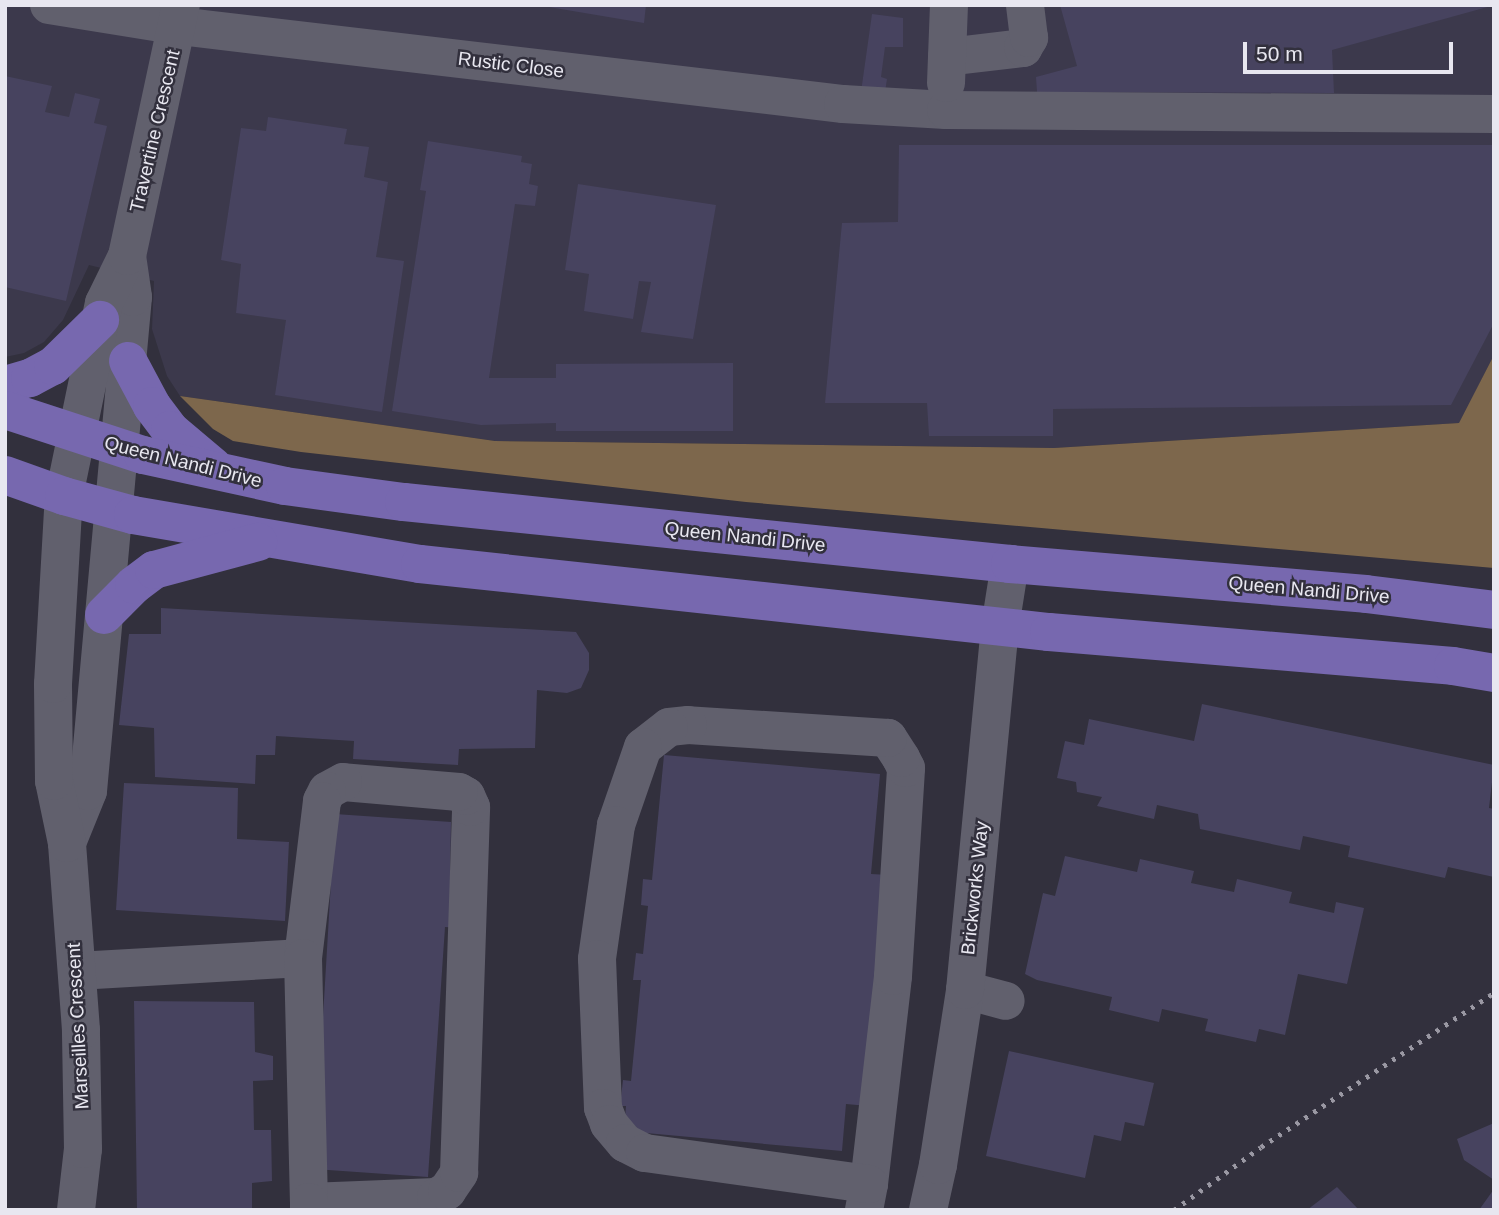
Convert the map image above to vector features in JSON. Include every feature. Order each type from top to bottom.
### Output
[{"type":"main road","points":[[5,384],[30,379],[53,366],[100,320]]},
{"type":"main road","points":[[128,361],[152,406],[170,430],[222,474]]},
{"type":"main road","name":"Queen Nandi Drive","points":[[5,410],[75,434],[222,474],[285,486],[404,502],[1010,564],[1366,594],[1494,610]]},
{"type":"main road","points":[[5,475],[64,496],[133,515],[420,564],[1000,627],[1453,666],[1494,673]]},
{"type":"main road","points":[[104,615],[134,585],[154,570],[271,539]]},
{"type":"lane","name":"Rustic Close","points":[[49,5],[180,15],[843,104],[946,110],[1494,114]]},
{"type":"lane","points":[[946,110],[949,5]]},
{"type":"lane","points":[[947,57],[1023,48],[1029,38],[1025,5]]},
{"type":"lane","name":"Travertine Crescent","points":[[64,496],[104,303],[127,256],[180,15]]},
{"type":"lane","name":"Travertine Crescent","points":[[116,509],[133,297],[127,256]]},
{"type":"lane","name":"Marseilles Crescent","points":[[64,496],[53,684],[54,781],[67,843],[77,971],[83,1149],[76,1210]]},
{"type":"lane","name":"Marseilles Crescent","points":[[67,843],[88,791],[116,509]]},
{"type":"lane","name":"Brickworks Way","points":[[928,1210],[938,1166],[965,990],[1000,627],[1010,564]]},
{"type":"lane","points":[[688,725],[888,738],[906,768],[893,976],[866,1197],[645,1153],[625,1143],[609,1124],[603,1108],[597,959],[616,825],[643,747],[654,735],[669,727],[688,725]]},
{"type":"lane","points":[[343,782],[459,792],[466,796],[471,807],[459,1173],[447,1191],[436,1198],[309,1206],[303,958],[322,800],[327,791],[343,782]]},
{"type":"lane","points":[[77,971],[303,958]]},
{"type":"lane","points":[[965,990],[1006,1001]]},
{"type":"shaded area","points":[[5,5],[1494,5],[1494,355],[1460,423],[1054,448],[495,441],[180,396],[167,376],[152,329],[154,281],[89,265],[63,320],[44,342],[24,353],[5,357]]},
{"type":"shaded area","points":[[1494,355],[1494,568],[746,502],[301,452],[233,441],[213,429],[180,396],[495,441],[1054,448],[1459,423]]},
{"type":"building","points":[[537,5],[646,5],[644,23]]},
{"type":"building","points":[[1060,5],[1491,6],[1332,50],[1334,93],[1037,92],[1036,77],[1077,66]]},
{"type":"building","points":[[872,14],[903,18],[903,47],[885,47],[881,77],[887,79],[885,92],[861,92]]},
{"type":"building","points":[[5,76],[52,86],[45,112],[69,117],[75,93],[100,99],[94,123],[107,126],[66,301],[5,287]]},
{"type":"building","points":[[268,117],[347,129],[344,144],[369,147],[364,177],[388,182],[376,257],[404,261],[382,412],[275,395],[286,320],[236,313],[241,264],[221,260],[241,128],[266,131]]},
{"type":"building","points":[[428,141],[522,156],[521,162],[532,164],[529,184],[538,186],[535,206],[515,204],[489,378],[556,378],[556,364],[733,363],[733,431],[556,431],[556,423],[481,425],[392,411],[426,191],[420,190]]},
{"type":"building","points":[[899,145],[1494,145],[1494,323],[1451,405],[1053,409],[1053,436],[929,436],[927,403],[825,403],[842,223],[898,222]]},
{"type":"building","points":[[578,184],[716,205],[693,339],[641,332],[651,282],[639,281],[633,319],[584,311],[589,274],[565,270]]},
{"type":"building","points":[[161,608],[576,632],[589,653],[589,670],[581,688],[567,693],[537,690],[535,748],[459,749],[458,765],[353,759],[354,741],[276,736],[275,755],[256,755],[255,784],[155,777],[154,728],[119,725],[129,634],[161,634]]},
{"type":"building","points":[[1202,704],[1494,765],[1489,808],[1494,809],[1494,877],[1448,867],[1445,878],[1348,857],[1350,846],[1303,836],[1300,850],[1200,829],[1198,814],[1157,805],[1154,819],[1097,806],[1102,797],[1077,792],[1076,782],[1057,778],[1065,741],[1084,745],[1089,719],[1194,741]]},
{"type":"building","points":[[664,755],[880,774],[871,874],[889,875],[868,1106],[846,1104],[842,1151],[624,1131],[626,1106],[620,1106],[623,1080],[631,1081],[641,980],[633,980],[636,953],[643,954],[648,906],[641,905],[643,879],[652,880]]},
{"type":"building","points":[[124,783],[238,788],[237,839],[289,842],[285,921],[116,910]]},
{"type":"building","points":[[335,814],[451,822],[450,874],[462,928],[445,927],[428,1177],[314,1169]]},
{"type":"building","points":[[1065,856],[1137,872],[1140,859],[1194,871],[1191,883],[1234,892],[1237,879],[1292,892],[1289,903],[1334,913],[1336,902],[1364,908],[1347,984],[1298,974],[1285,1035],[1259,1029],[1256,1042],[1205,1031],[1208,1019],[1162,1009],[1159,1022],[1109,1010],[1112,997],[1037,980],[1025,974],[1043,893],[1055,896]]},
{"type":"building","points":[[134,1001],[254,1002],[255,1052],[273,1056],[273,1080],[253,1081],[254,1130],[271,1130],[272,1181],[252,1183],[252,1210],[137,1210]]},
{"type":"building","points":[[1009,1051],[1154,1083],[1144,1126],[1125,1122],[1121,1141],[1094,1135],[1085,1178],[986,1156]]},
{"type":"building","points":[[1494,1123],[1494,1180],[1464,1160],[1457,1139]]},
{"type":"building","points":[[1337,1187],[1359,1210],[1307,1210]]},
{"type":"building","points":[[1494,1189],[1494,1210],[1479,1210]]},
{"type":"railway","points":[[1174,1210],[1261,1147],[1494,993]]}]
